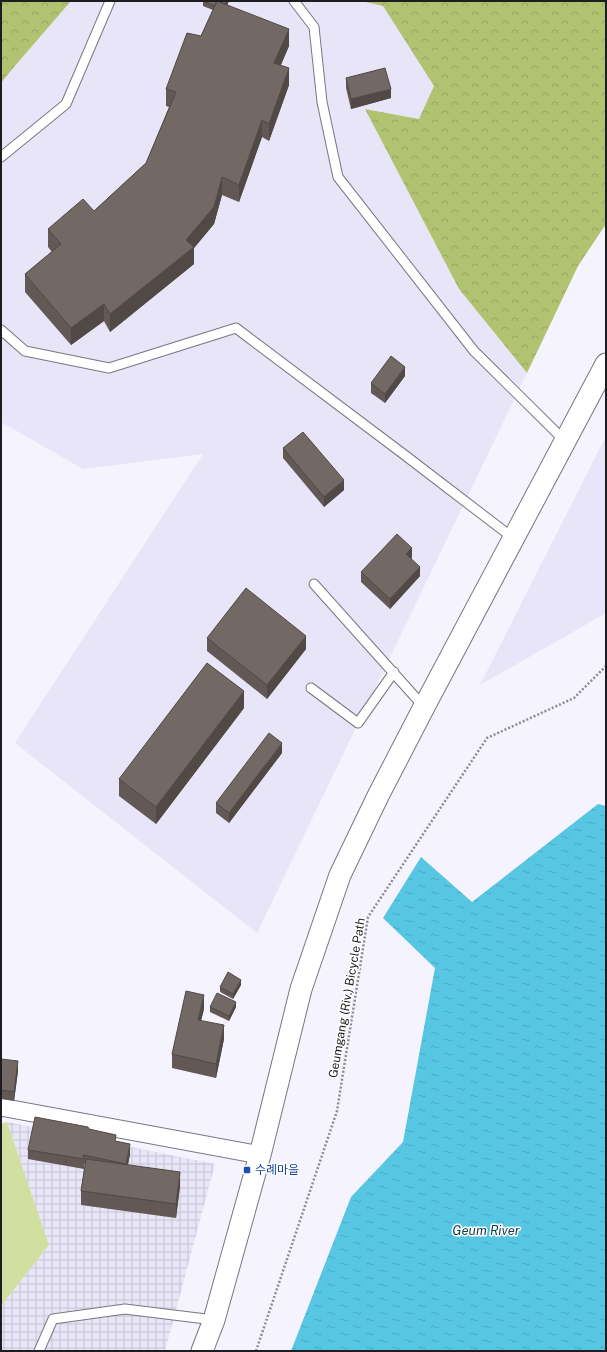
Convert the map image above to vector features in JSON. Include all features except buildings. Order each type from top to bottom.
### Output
[{"type":"street","points":[[202,1351],[214,1320],[260,1155],[301,989],[340,875],[378,796],[424,707],[606,364]]},
{"type":"street","points":[[1,1107],[260,1155]]},
{"type":"lane","points":[[1,158],[66,104],[110,1]]},
{"type":"lane","points":[[294,1],[314,27],[322,102],[338,177],[474,351],[565,441]]},
{"type":"lane","points":[[1,330],[25,351],[109,368],[236,328],[513,538]]},
{"type":"lane","points":[[314,584],[424,707]]},
{"type":"lane","points":[[311,688],[358,723],[394,672]]},
{"type":"lane","points":[[39,1351],[53,1319],[126,1309],[214,1320]]},
{"type":"path","name":"Geumgang (Riv.) Bicycle Path","points":[[256,1351],[337,1111],[368,917],[487,738],[574,698],[606,666]]},
{"type":"shaded area","points":[[71,1],[361,1],[383,6],[434,86],[420,119],[365,109],[459,289],[527,373],[257,933],[15,743],[203,454],[83,469],[1,422],[1,83]]},
{"type":"shaded area","points":[[606,436],[606,613],[480,685]]},
{"type":"shaded area","points":[[7,1122],[215,1164],[165,1351],[1,1351],[1,1306],[49,1245]]},
{"type":"green space","points":[[1,1],[71,1],[1,83]]},
{"type":"green space","points":[[361,1],[606,1],[606,224],[578,266],[527,373],[459,289],[365,109],[419,119],[434,86],[383,6]]},
{"type":"green space","points":[[7,1122],[49,1245],[1,1306],[1,1124]]},
{"type":"water","name":"Geum River","points":[[598,804],[606,806],[606,1351],[291,1351],[351,1197],[403,1142],[435,968],[383,918],[421,857],[472,902]]},
{"type":"place","name":"수례마을","points":[[247,1170]]}]
